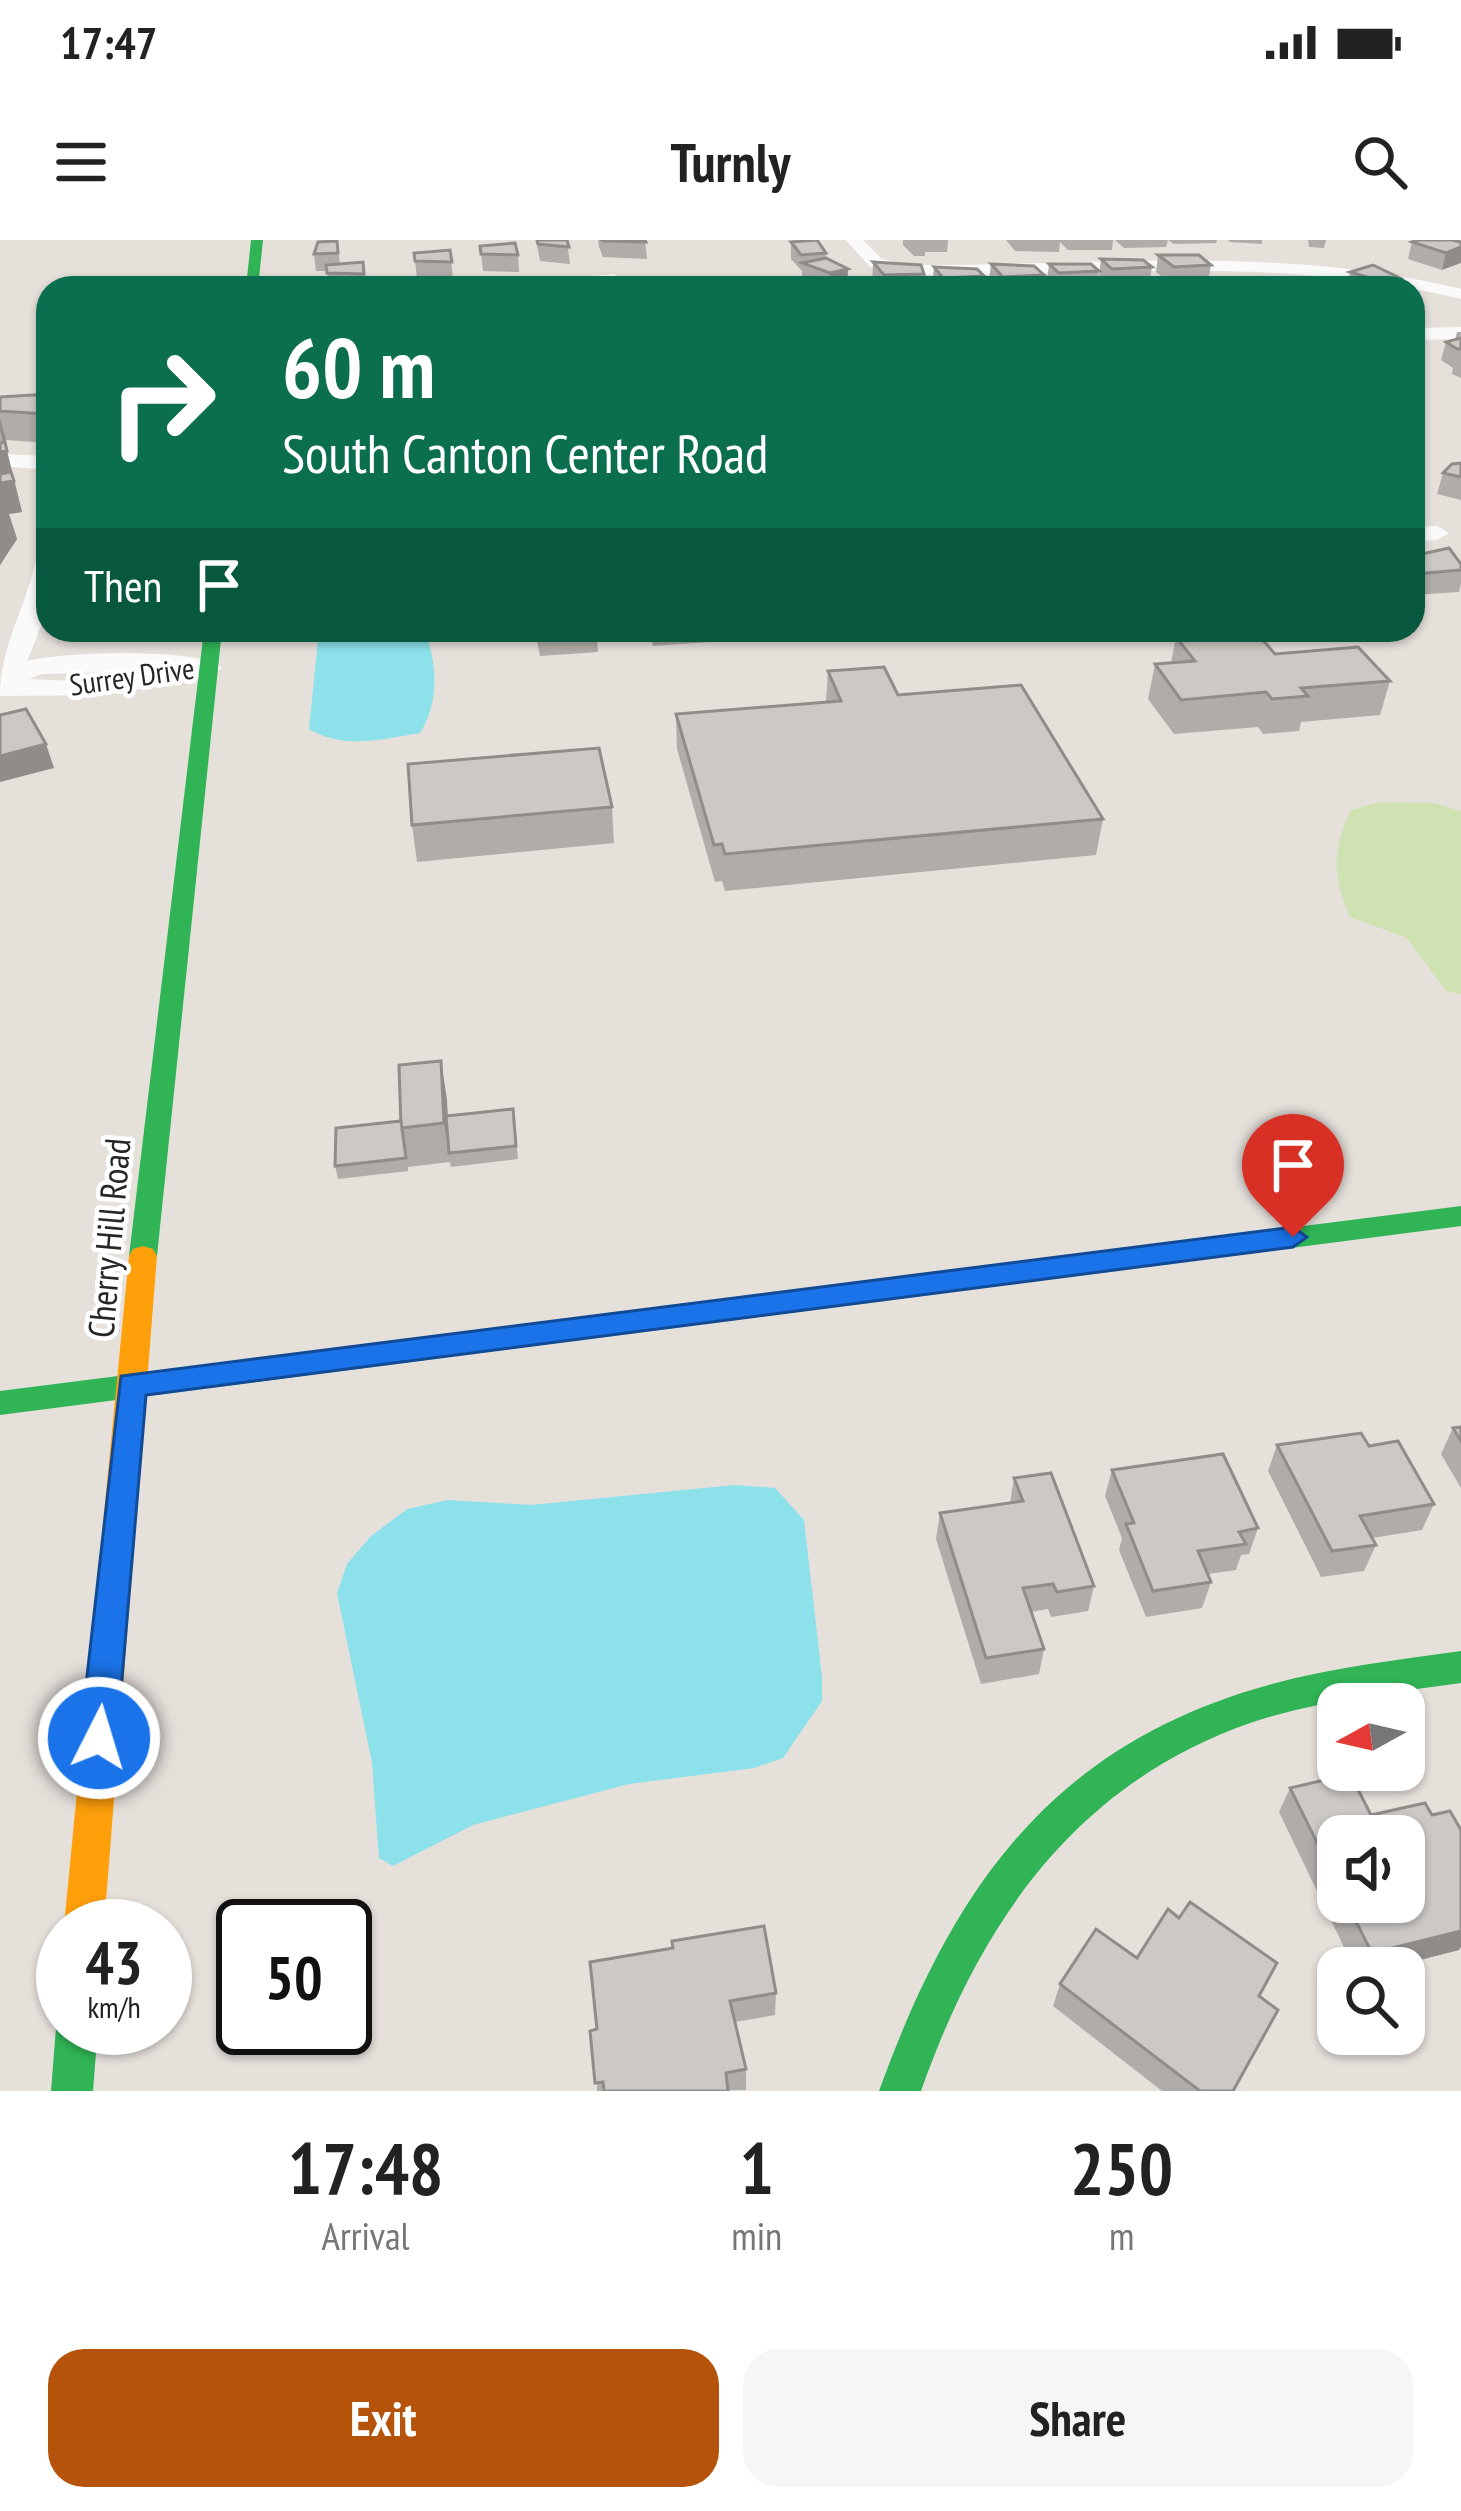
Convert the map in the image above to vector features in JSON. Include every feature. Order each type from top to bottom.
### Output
[{"type":"main road","points":[[253,276],[257,240]]},
{"type":"main road","name":"Cherry Hill Road","points":[[86,1899],[132,1384],[212,642]]},
{"type":"main road","points":[[0,1403],[1461,1216]]},
{"type":"main road","points":[[900,2091],[930,2005],[987,1896],[1023,1851],[1089,1789],[1179,1733],[1245,1708],[1461,1667]]},
{"type":"main road","points":[[72,2091],[75,2055]]},
{"type":"street","points":[[854,240],[876,263],[911,270],[1269,256],[1379,268],[1404,276]]},
{"type":"street","points":[[1425,283],[1461,294]]},
{"type":"street","points":[[1425,334],[1461,333]]},
{"type":"street","points":[[0,460],[36,462]]},
{"type":"street","points":[[3,686],[36,585]]},
{"type":"street","name":"Surrey Drive","points":[[3,686],[91,686],[209,668]]},
{"type":"green space","points":[[1380,802],[1434,803],[1461,811],[1461,994],[1446,991],[1407,938],[1350,917],[1338,876],[1340,837],[1351,810]]},
{"type":"water","points":[[318,642],[428,642],[434,683],[431,708],[420,733],[349,741],[309,729]]},
{"type":"water","points":[[735,1485],[775,1488],[804,1520],[822,1701],[783,1758],[754,1768],[629,1784],[473,1825],[393,1866],[379,1858],[372,1763],[337,1593],[347,1564],[371,1536],[407,1509],[448,1500],[531,1505]]},
{"type":"building","points":[[537,240],[567,240],[569,247],[538,244]]},
{"type":"building","points":[[817,240],[826,253],[801,255],[791,242]]},
{"type":"building","points":[[1452,240],[1461,242],[1461,247],[1446,253],[1412,242]]},
{"type":"building","points":[[337,241],[338,253],[314,254],[318,242]]},
{"type":"building","points":[[515,243],[518,255],[481,254],[480,246]]},
{"type":"building","points":[[450,250],[452,262],[415,261],[414,253]]},
{"type":"building","points":[[1158,255],[1199,255],[1211,265],[1174,267]]},
{"type":"building","points":[[826,258],[848,269],[830,273],[802,263]]},
{"type":"building","points":[[1101,259],[1143,260],[1152,267],[1112,269]]},
{"type":"building","points":[[363,262],[364,274],[327,273],[326,265]]},
{"type":"building","points":[[873,262],[921,265],[924,274],[884,275]]},
{"type":"building","points":[[991,264],[1034,266],[1044,275],[1024,276],[1002,276]]},
{"type":"building","points":[[1049,264],[1091,264],[1099,271],[1059,273]]},
{"type":"building","points":[[1373,265],[1396,276],[1363,276],[1350,272]]},
{"type":"building","points":[[934,267],[977,269],[984,276],[941,276]]},
{"type":"building","points":[[1461,338],[1461,349],[1446,342]]},
{"type":"building","points":[[36,395],[36,413],[0,411],[0,397]]},
{"type":"building","points":[[1461,463],[1461,477],[1443,473],[1452,464]]},
{"type":"building","points":[[11,472],[14,481],[0,483],[0,474]]},
{"type":"building","points":[[1449,548],[1461,570],[1425,573],[1425,553]]},
{"type":"building","points":[[1180,642],[1265,642],[1275,654],[1358,647],[1390,681],[1301,688],[1308,696],[1272,699],[1266,692],[1181,700],[1155,664],[1195,661]]},
{"type":"building","points":[[884,667],[898,695],[1021,685],[1103,819],[725,854],[722,844],[714,845],[676,714],[841,701],[828,671]]},
{"type":"building","points":[[26,709],[46,744],[0,756],[0,715]]},
{"type":"building","points":[[599,748],[612,807],[412,825],[408,764]]},
{"type":"building","points":[[441,1061],[444,1123],[401,1128],[399,1065]]},
{"type":"building","points":[[513,1109],[516,1146],[449,1153],[446,1116]]},
{"type":"building","points":[[401,1121],[406,1158],[335,1166],[336,1128]]},
{"type":"building","points":[[1361,1433],[1369,1446],[1398,1441],[1434,1504],[1360,1516],[1376,1545],[1332,1551],[1277,1445]]},
{"type":"building","points":[[1223,1454],[1258,1528],[1239,1532],[1246,1544],[1198,1551],[1211,1582],[1153,1591],[1126,1524],[1134,1523],[1112,1470]]},
{"type":"building","points":[[1051,1473],[1094,1586],[1057,1592],[1053,1584],[1023,1588],[1044,1649],[986,1658],[940,1513],[1023,1501],[1014,1478]]},
{"type":"building","points":[[1317,1782],[1317,1791],[1359,1791],[1371,1815],[1317,1815],[1317,1843],[1290,1788]]},
{"type":"building","points":[[1425,1803],[1432,1815],[1450,1811],[1461,1830],[1461,1931],[1396,1947],[1369,1947],[1357,1923],[1425,1923],[1425,1815],[1371,1815]]},
{"type":"building","points":[[1190,1902],[1277,1963],[1259,1996],[1278,2010],[1233,2091],[1200,2091],[1060,1984],[1096,1929],[1137,1958],[1168,1909],[1179,1918]]},
{"type":"building","points":[[764,1926],[776,1993],[730,2001],[746,2069],[726,2073],[728,2091],[604,2091],[603,2082],[595,2083],[590,2031],[597,2029],[590,1962],[673,1948],[672,1941]]},
{"type":"traffic: fast","points":[[253,276],[257,240]]},
{"type":"traffic: fast","points":[[143,1256],[212,642]]},
{"type":"traffic: fast","points":[[0,1403],[1461,1216]]},
{"type":"traffic: fast","points":[[900,2091],[952,1964],[985,1907],[1025,1855],[1070,1809],[1121,1769],[1180,1735],[1272,1700],[1461,1667]]},
{"type":"traffic: fast","points":[[72,2091],[75,2055]]},
{"type":"traffic: slow","points":[[86,1899],[143,1256]]},
{"type":"route","points":[[99,1738],[132,1384],[1293,1237]]}]
